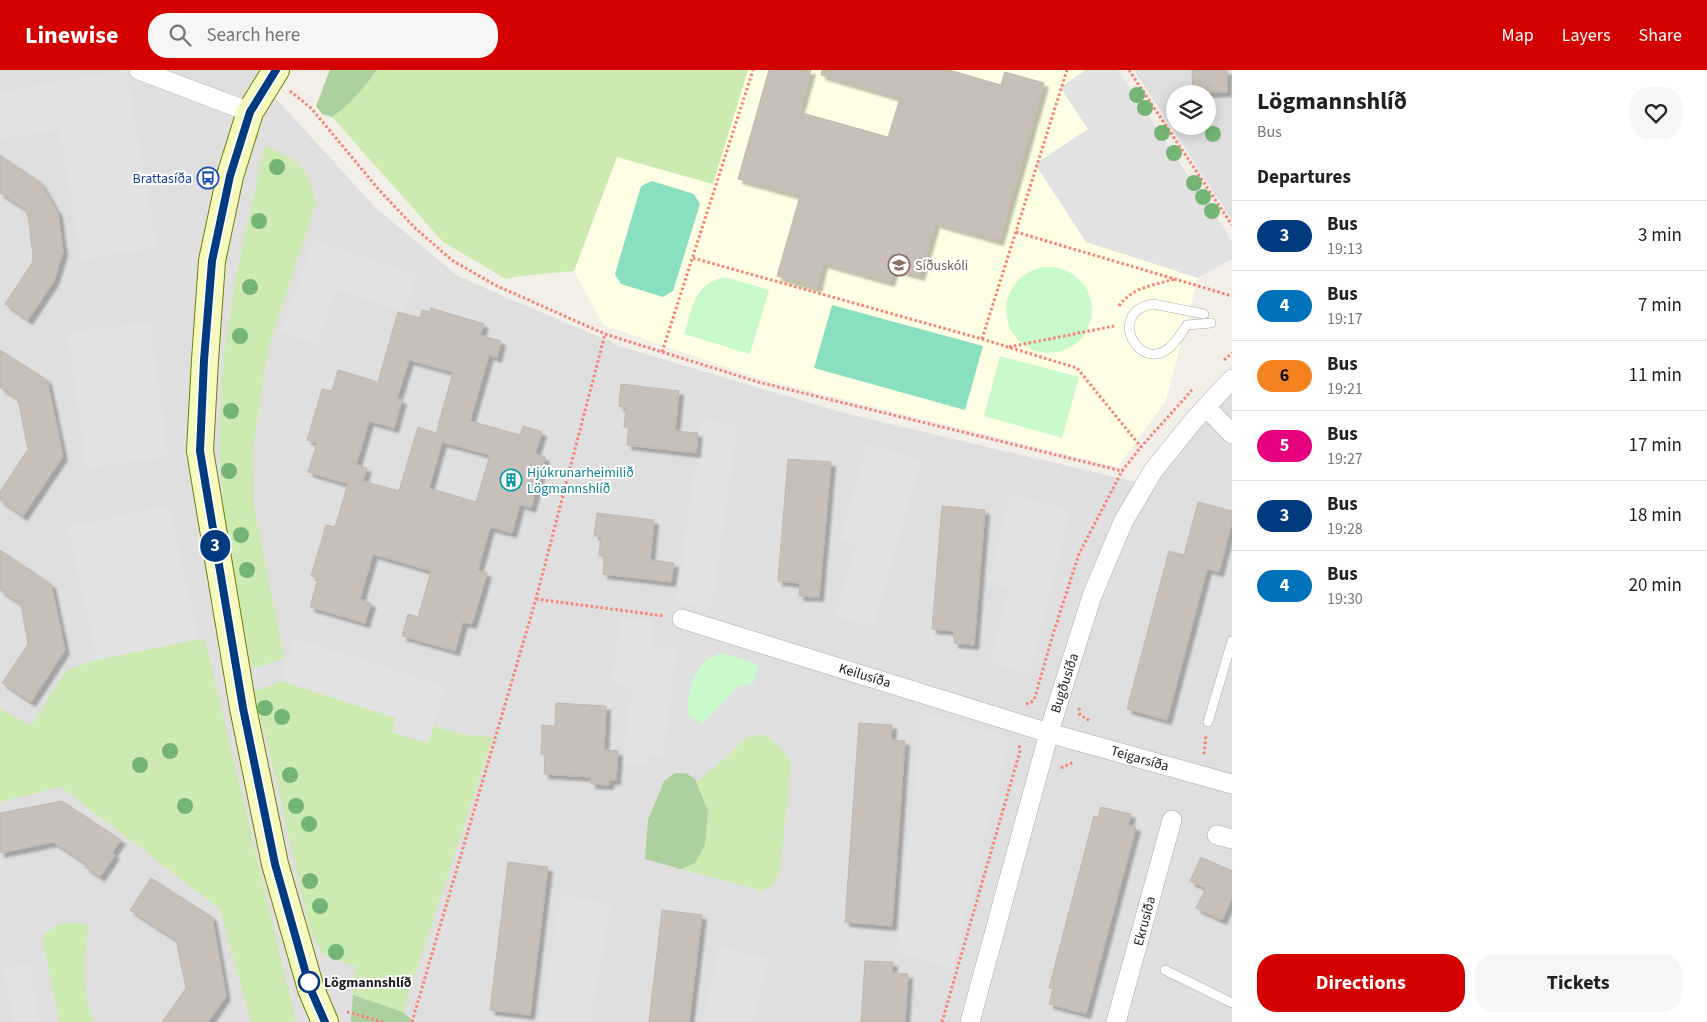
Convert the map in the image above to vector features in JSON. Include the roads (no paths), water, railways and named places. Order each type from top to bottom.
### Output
[{"type":"street","points":[[139,70],[250,112]]},
{"type":"street","points":[[273,76],[250,112],[230,176],[212,261],[204,360],[200,451],[243,708],[275,864],[310,988],[325,1022]]},
{"type":"street","name":"Bugðusíða","points":[[970,1022],[1048,733],[1092,596],[1124,522],[1153,470],[1232,379]]},
{"type":"street","points":[[1206,407],[1232,434]]},
{"type":"street","name":"Keilusíða","points":[[682,619],[1048,733]]},
{"type":"street","name":"Teigarsíða","points":[[1048,733],[1232,784]]},
{"type":"street","name":"Ekrusíða","points":[[1116,1022],[1172,820]]},
{"type":"lane","points":[[1204,314],[1153,304],[1145,306],[1132,317],[1129,325],[1129,334],[1138,348],[1154,354],[1170,348],[1187,325],[1211,322]]},
{"type":"lane","points":[[1208,722],[1232,641]]},
{"type":"lane","points":[[1165,970],[1232,1003]]},
{"type":"place","name":"Brattasíða","points":[[208,178]]},
{"type":"place","name":"Síðuskóli","points":[[899,265]]},
{"type":"place","name":"Hjúkrunarheimilið Lögmannshlíð","points":[[511,480]]},
{"type":"place","name":"Lögmannshlíð","points":[[309,982]]}]
